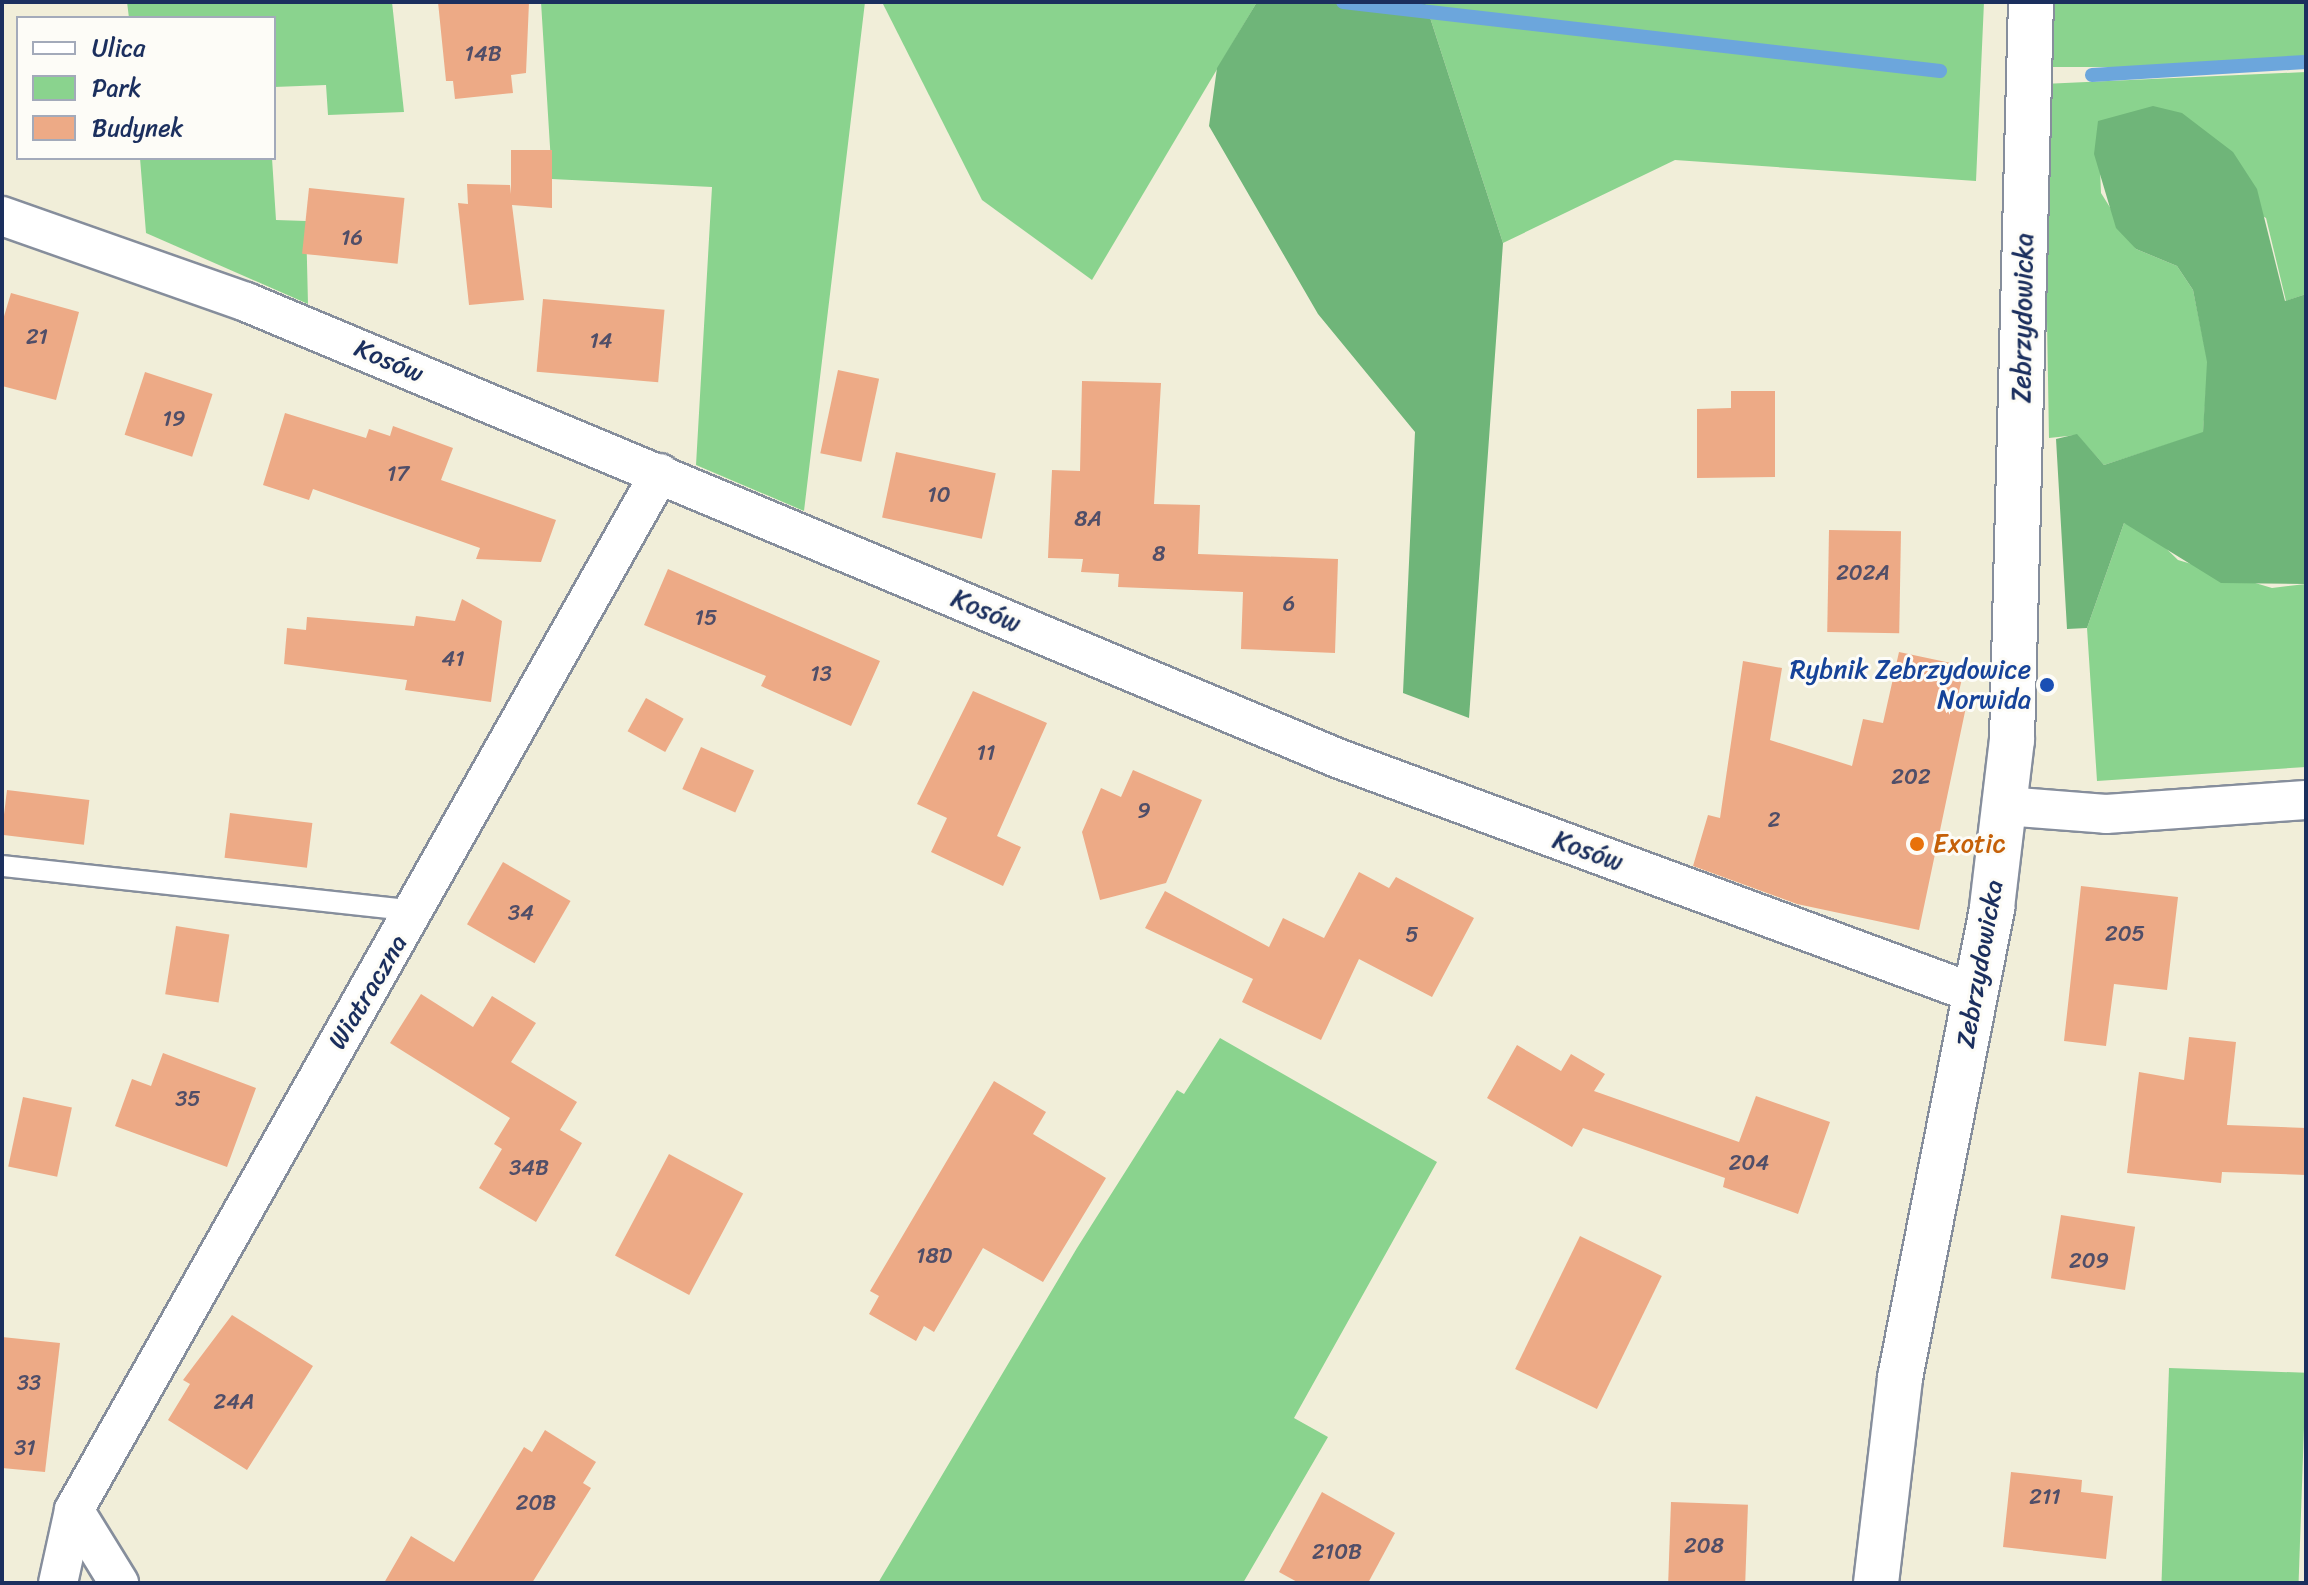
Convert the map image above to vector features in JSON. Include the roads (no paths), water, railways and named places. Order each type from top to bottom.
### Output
[{"type":"street","name":"Zebrzydowicka","points":[[1876,1583],[1900,1378],[1976,994],[2005,806],[2020,585],[2031,2]]},
{"type":"street","name":"Kosów","points":[[2,216],[246,302],[1337,758],[1976,994]]},
{"type":"street","name":"Wiatraczna","points":[[58,1583],[74,1510],[416,911],[660,473]]},
{"type":"street","points":[[2005,806],[2106,814],[2306,800]]},
{"type":"street","points":[[74,1510],[119,1583]]},
{"type":"lane","points":[[2,866],[416,911]]},
{"type":"waterway","points":[[1343,2],[1940,71]]},
{"type":"waterway","points":[[2092,75],[2306,62]]},
{"type":"place","name":"Rybnik Zebrzydowice Norwida","points":[[2047,685]]},
{"type":"place","name":"Exotic","points":[[1917,844]]}]
